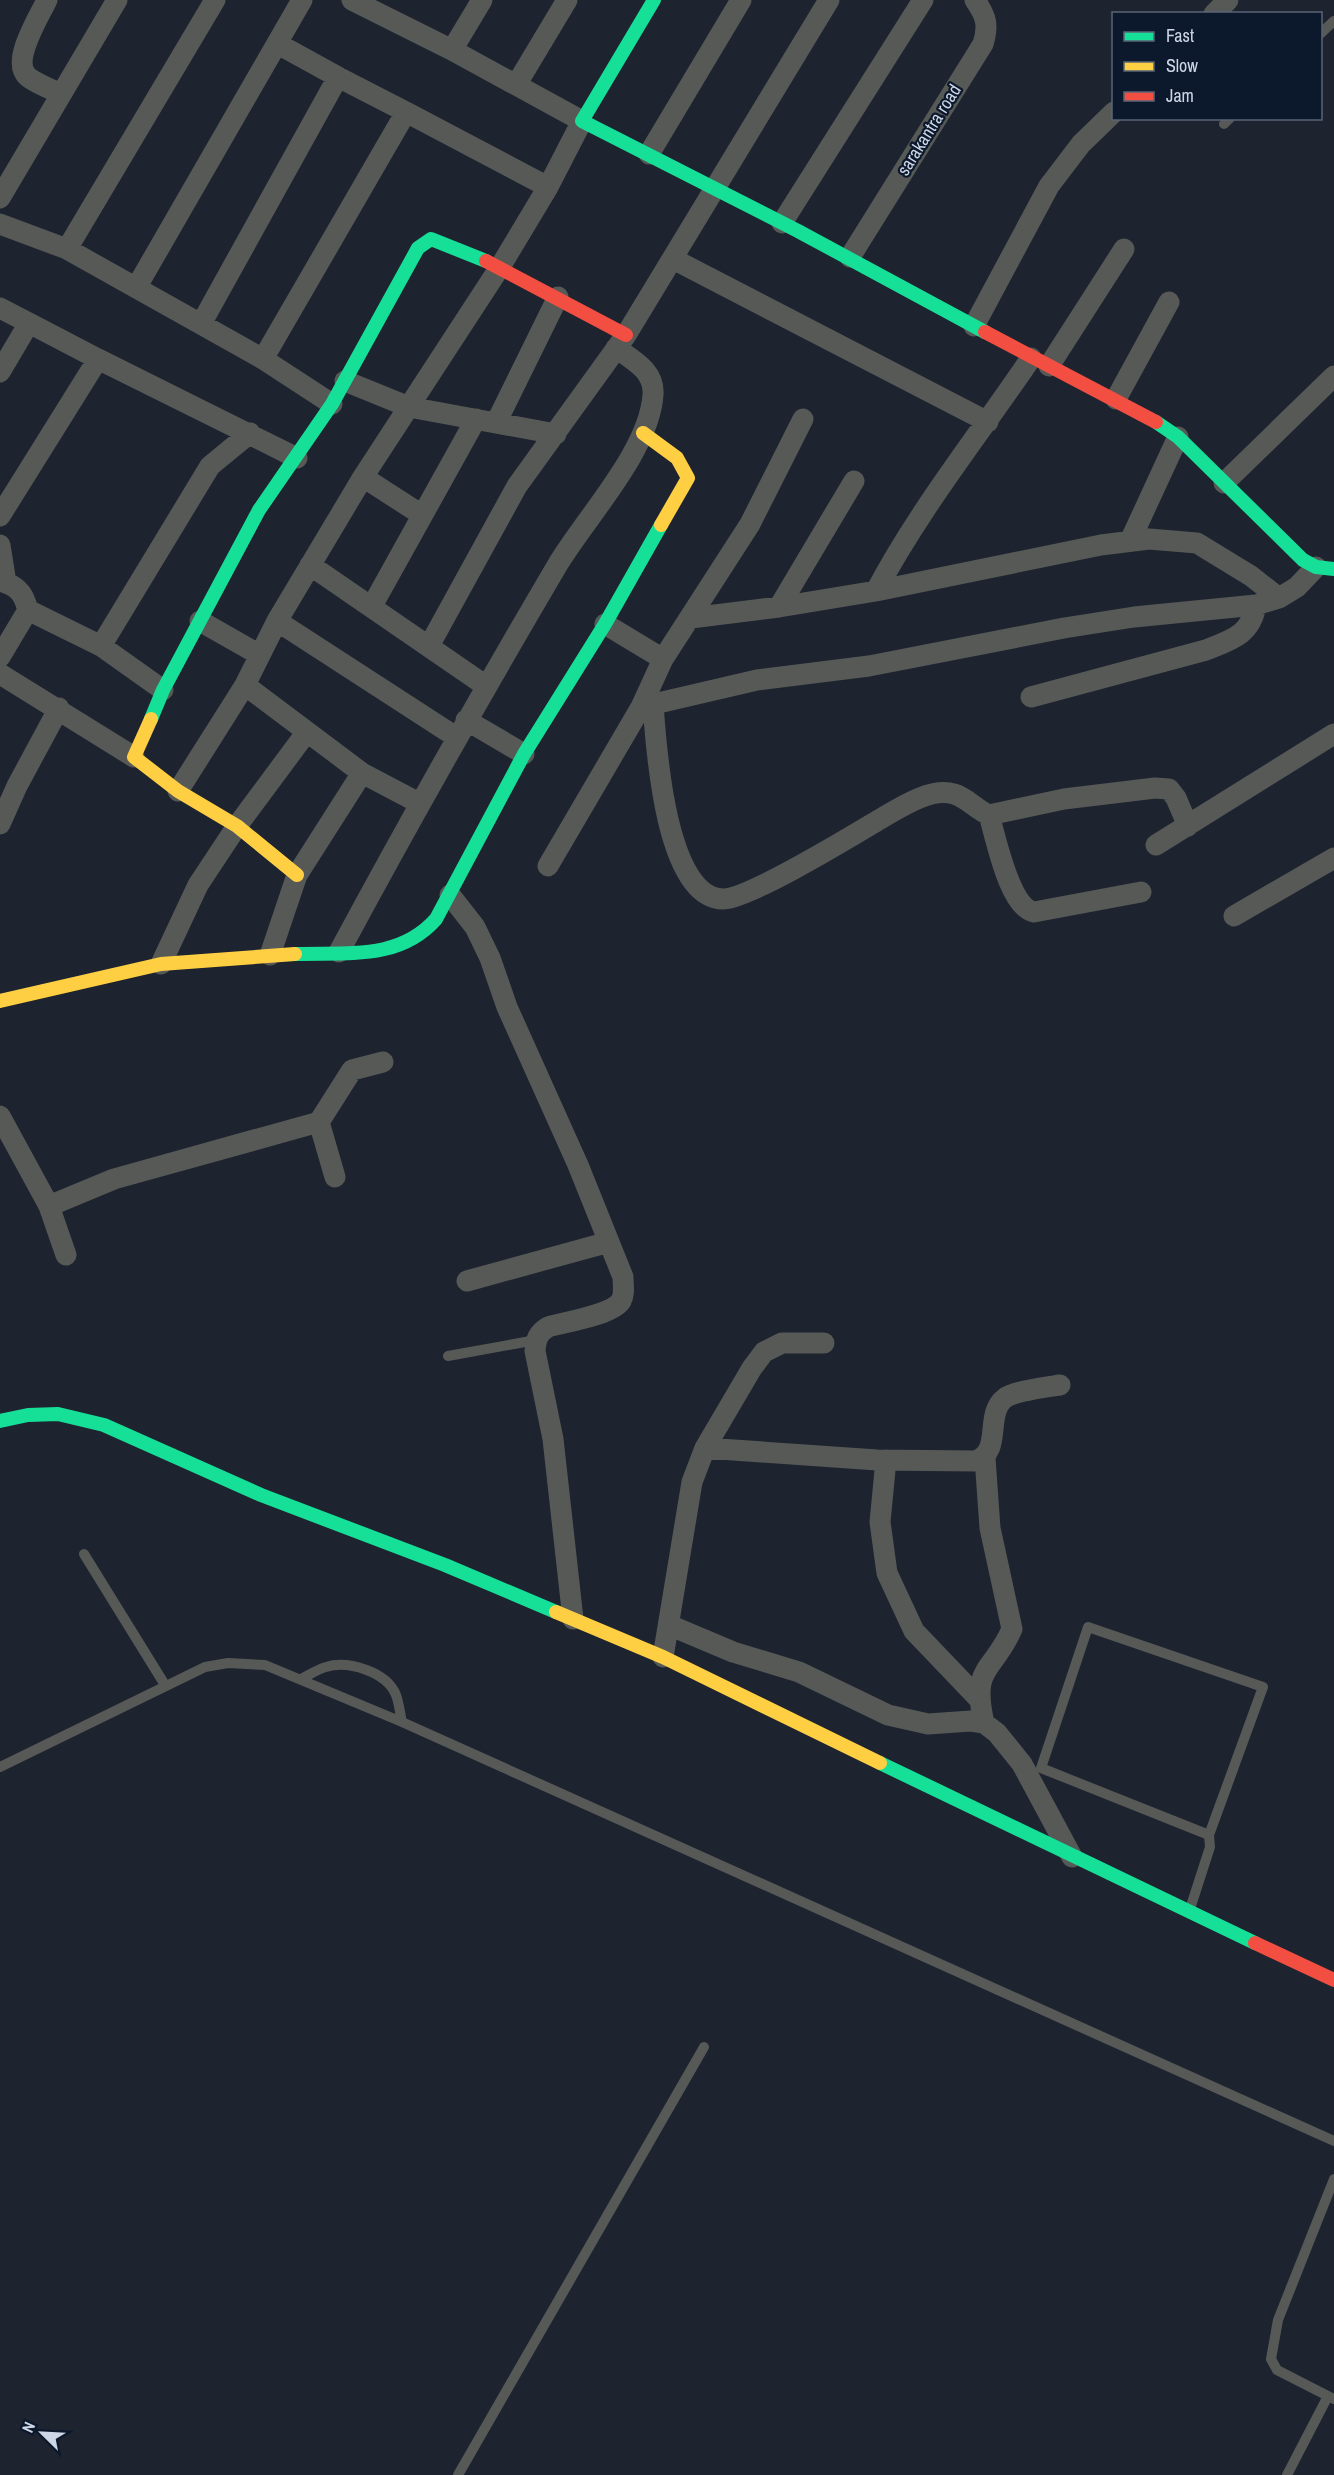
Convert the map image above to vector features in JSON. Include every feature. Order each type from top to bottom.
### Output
[{"type":"street","points":[[47,0],[26,44],[21,61],[22,70],[28,77],[61,94]]},
{"type":"street","points":[[0,198],[117,0]]},
{"type":"street","points":[[67,249],[215,0]]},
{"type":"street","points":[[136,288],[302,0]]},
{"type":"street","points":[[352,0],[452,50],[582,122],[650,154],[715,190],[850,257],[1040,362],[1116,399],[1178,437],[1303,560],[1325,568]]},
{"type":"street","points":[[452,50],[482,0]]},
{"type":"street","points":[[516,85],[567,0]]},
{"type":"street","points":[[178,790],[245,686],[277,621],[363,477],[500,267],[654,0]]},
{"type":"street","points":[[650,154],[741,0]]},
{"type":"street","points":[[429,646],[517,486],[621,341],[829,0]]},
{"type":"street","points":[[782,224],[923,0]]},
{"type":"street","name":"sarakantra road","points":[[850,257],[983,44],[988,27],[984,12],[975,0]]},
{"type":"street","points":[[1216,12],[1228,0]]},
{"type":"street","points":[[278,44],[548,187]]},
{"type":"street","points":[[201,324],[338,77]]},
{"type":"street","points":[[263,359],[406,112]]},
{"type":"street","points":[[974,326],[1049,186],[1081,144],[1112,113]]},
{"type":"street","points":[[0,224],[67,249],[263,359],[332,404]]},
{"type":"street","points":[[134,757],[163,690],[259,510],[297,458],[332,404],[418,248],[424,242],[431,239],[441,241],[500,267],[558,297],[621,341],[650,375],[654,392],[643,433],[619,476],[569,546],[461,728],[339,952]]},
{"type":"street","points":[[876,591],[897,552],[938,489],[988,422],[1040,362],[1124,249]]},
{"type":"street","points":[[673,259],[988,422]]},
{"type":"street","points":[[497,422],[558,297]]},
{"type":"street","points":[[1116,399],[1169,302]]},
{"type":"street","points":[[0,308],[297,458]]},
{"type":"street","points":[[0,372],[29,322]]},
{"type":"street","points":[[0,516],[98,359]]},
{"type":"street","points":[[1224,483],[1334,376]]},
{"type":"street","points":[[345,381],[409,407],[556,434]]},
{"type":"street","points":[[372,606],[476,419]]},
{"type":"street","points":[[548,866],[647,705],[663,659],[750,524],[803,419]]},
{"type":"street","points":[[101,646],[210,465],[249,433]]},
{"type":"street","points":[[0,1001],[161,964],[380,951],[409,944],[423,934],[436,919],[450,895],[524,754],[605,624],[688,478],[687,469],[682,462],[643,433]]},
{"type":"street","points":[[1130,541],[1178,437]]},
{"type":"street","points":[[363,477],[422,515]]},
{"type":"street","points":[[779,607],[854,481]]},
{"type":"street","points":[[691,618],[779,607],[876,591],[1149,539],[1197,543],[1251,576],[1279,598]]},
{"type":"street","points":[[0,545],[3,583],[15,586],[24,595],[28,610],[0,657]]},
{"type":"street","points":[[310,565],[486,686]]},
{"type":"street","points":[[647,705],[757,680],[912,658],[1064,628],[1144,616],[1256,605],[1279,598],[1325,568]]},
{"type":"street","points":[[1031,697],[1206,650],[1230,640],[1249,627],[1256,605]]},
{"type":"street","points":[[28,610],[101,646],[163,690]]},
{"type":"street","points":[[200,621],[261,655]]},
{"type":"street","points":[[277,621],[461,728],[524,754]]},
{"type":"street","points":[[605,624],[663,659]]},
{"type":"street","points":[[0,674],[59,708],[134,757],[178,790],[237,826],[297,875]]},
{"type":"street","points":[[245,686],[362,773],[419,803]]},
{"type":"street","points":[[647,705],[660,786],[679,857],[692,880],[710,895],[723,899],[743,894],[842,842],[906,804],[937,793],[954,794],[989,815],[1012,890],[1020,905],[1028,911],[1034,912],[1141,892]]},
{"type":"street","points":[[0,824],[17,786],[59,708]]},
{"type":"street","points":[[161,964],[198,885],[237,826],[306,733]]},
{"type":"street","points":[[1156,845],[1334,734]]},
{"type":"street","points":[[270,956],[297,875],[362,773]]},
{"type":"street","points":[[989,815],[1064,799],[1155,788],[1169,789],[1176,798],[1188,826]]},
{"type":"street","points":[[1234,916],[1334,858]]},
{"type":"street","points":[[450,895],[475,927],[490,958],[507,1007],[578,1164],[623,1277],[624,1294],[620,1303],[609,1311],[548,1327],[540,1332],[536,1341],[535,1351],[553,1439],[573,1619]]},
{"type":"street","points":[[49,1206],[114,1179],[319,1122],[352,1070],[383,1062]]},
{"type":"street","points":[[0,1116],[5,1138],[49,1206],[66,1255]]},
{"type":"street","points":[[319,1122],[335,1177]]},
{"type":"street","points":[[467,1281],[609,1242]]},
{"type":"street","points":[[663,1657],[692,1482],[705,1448],[752,1368],[764,1352],[782,1343],[824,1343]]},
{"type":"street","points":[[984,1723],[979,1699],[980,1680],[1006,1644],[1012,1629],[990,1528],[985,1458],[989,1451],[999,1405],[1007,1396],[1060,1385]]},
{"type":"street","points":[[0,1421],[28,1415],[58,1414],[104,1425],[261,1495],[445,1565],[663,1657],[1072,1857],[1334,1980]]},
{"type":"street","points":[[705,1448],[886,1460],[976,1461],[985,1458]]},
{"type":"street","points":[[886,1460],[880,1521],[887,1573],[914,1631],[979,1699]]},
{"type":"street","points":[[669,1625],[733,1652],[799,1672],[888,1716],[928,1724],[971,1721],[984,1723],[997,1733],[1022,1764],[1072,1857]]},
{"type":"lane","points":[[1322,32],[1334,21]]},
{"type":"lane","points":[[448,1356],[536,1341]]},
{"type":"lane","points":[[84,1554],[165,1685]]},
{"type":"lane","points":[[1189,1912],[1210,1847],[1209,1835],[1263,1687],[1088,1627],[1041,1768],[1209,1835]]},
{"type":"lane","points":[[0,1767],[205,1666],[228,1663],[265,1665],[402,1722],[1334,2141]]},
{"type":"lane","points":[[301,1679],[327,1666],[348,1664],[368,1671],[383,1679],[395,1693],[402,1722]]},
{"type":"lane","points":[[458,2475],[704,2047]]},
{"type":"lane","points":[[1287,2475],[1331,2397],[1277,2370],[1271,2359],[1278,2320],[1334,2179]]},
{"type":"traffic: fast","points":[[654,0],[582,121],[798,231],[985,332]]},
{"type":"traffic: fast","points":[[151,719],[163,690],[259,510],[332,404],[418,248],[431,239],[486,261]]},
{"type":"traffic: fast","points":[[1156,422],[1178,437],[1303,560],[1316,567],[1334,569]]},
{"type":"traffic: fast","points":[[295,954],[371,952],[389,948],[406,942],[436,919],[524,754],[605,624],[661,525]]},
{"type":"traffic: fast","points":[[0,1421],[28,1415],[58,1414],[104,1425],[261,1495],[445,1565],[556,1612]]},
{"type":"traffic: fast","points":[[880,1763],[1255,1943]]},
{"type":"traffic: slow","points":[[643,433],[677,458],[688,478],[661,525]]},
{"type":"traffic: slow","points":[[151,719],[134,757],[178,791],[237,826],[297,875]]},
{"type":"traffic: slow","points":[[0,1001],[161,964],[295,954]]},
{"type":"traffic: slow","points":[[556,1612],[663,1657],[880,1763]]},
{"type":"traffic: jam","points":[[486,261],[626,335]]},
{"type":"traffic: jam","points":[[985,332],[1156,422]]},
{"type":"traffic: jam","points":[[1255,1943],[1334,1980]]}]
